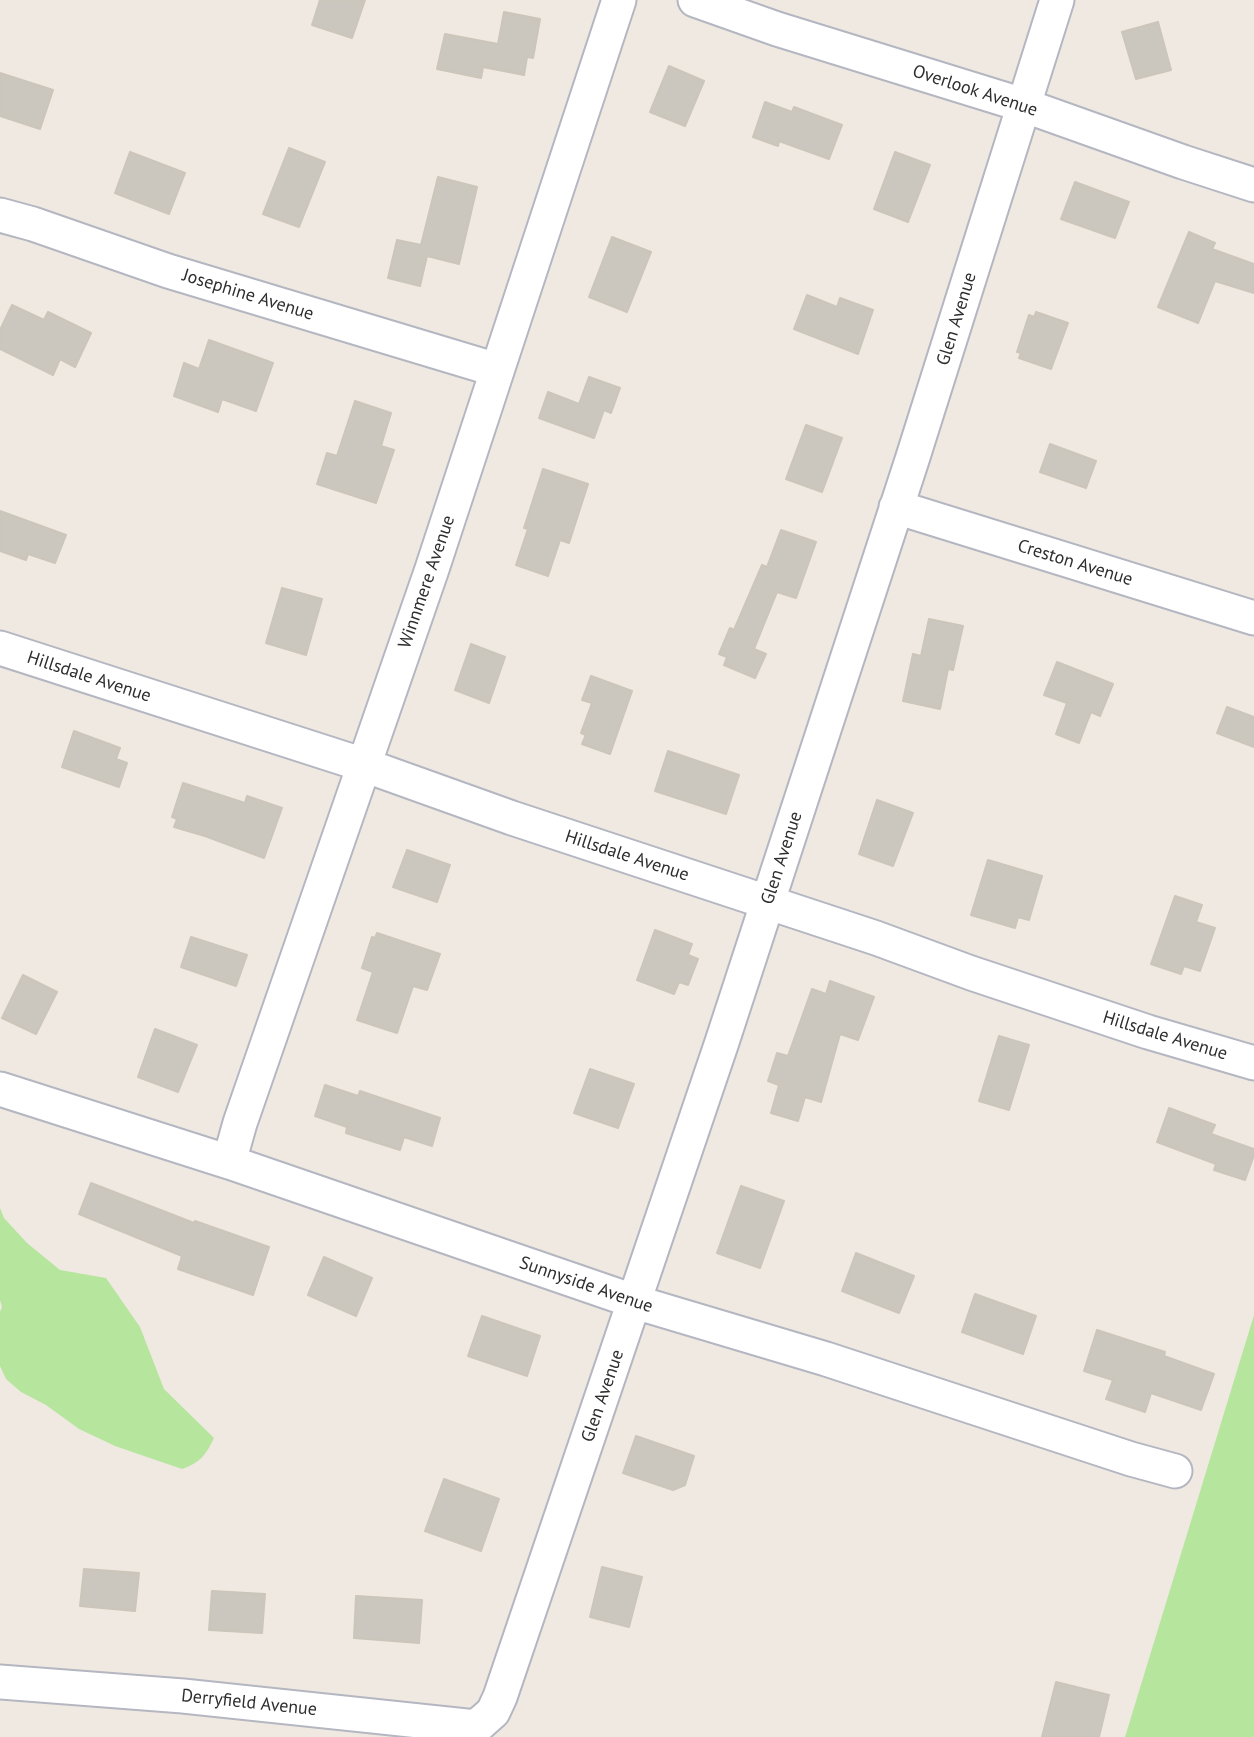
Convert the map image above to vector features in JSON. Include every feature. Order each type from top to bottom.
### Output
[{"type":"street","name":"Winnmere Avenue","points":[[229,1162],[240,1123],[432,569],[619,0]]},
{"type":"street","name":"Overlook Avenue","points":[[695,0],[777,29],[1023,105],[1254,186]]},
{"type":"street","name":"Glen Avenue","points":[[493,1712],[722,1042],[1058,0]]},
{"type":"street","name":"Josephine Avenue","points":[[0,215],[168,271],[497,370]]},
{"type":"street","name":"Creston Avenue","points":[[896,507],[1254,618]]},
{"type":"street","name":"Hillsdale Avenue","points":[[0,649],[364,765],[512,818],[876,938],[1147,1032],[1254,1063]]},
{"type":"street","name":"Sunnyside Avenue","points":[[0,1089],[229,1162],[634,1302],[826,1359],[1175,1471]]},
{"type":"street","name":"Derryfield Avenue","points":[[0,1682],[183,1696],[476,1727],[493,1712]]},
{"type":"green space","points":[[0,1208],[4,1218],[27,1243],[60,1270],[106,1278],[140,1327],[164,1389],[214,1438],[198,1461],[182,1469],[115,1446],[79,1429],[46,1405],[21,1392],[6,1379],[0,1366]]},
{"type":"green space","points":[[1254,1315],[1254,1737],[1125,1737]]},
{"type":"building","points":[[320,0],[365,0],[352,38],[312,25]]},
{"type":"building","points":[[504,12],[540,19],[533,58],[527,57],[524,75],[483,67],[481,78],[437,69],[445,34],[498,44]]},
{"type":"building","points":[[1158,22],[1171,70],[1136,79],[1122,32]]},
{"type":"building","points":[[669,66],[704,81],[685,126],[650,112]]},
{"type":"building","points":[[0,73],[53,90],[40,129],[0,116]]},
{"type":"building","points":[[765,102],[792,112],[794,107],[842,125],[829,159],[779,141],[778,146],[753,137]]},
{"type":"building","points":[[289,148],[325,162],[299,227],[263,214]]},
{"type":"building","points":[[130,152],[185,173],[169,214],[115,193]]},
{"type":"building","points":[[895,152],[930,165],[908,222],[874,209]]},
{"type":"building","points":[[438,177],[477,187],[459,264],[427,256],[420,286],[388,278],[397,240],[421,245]]},
{"type":"building","points":[[1075,182],[1129,202],[1115,238],[1061,219]]},
{"type":"building","points":[[1189,232],[1215,243],[1212,249],[1254,264],[1254,293],[1215,281],[1198,323],[1158,307]]},
{"type":"building","points":[[612,237],[651,252],[627,312],[589,297]]},
{"type":"building","points":[[807,295],[837,307],[840,298],[873,310],[858,354],[794,329]]},
{"type":"building","points":[[12,305],[44,320],[48,312],[91,333],[75,367],[60,359],[53,375],[0,349],[0,330]]},
{"type":"building","points":[[1036,312],[1068,323],[1051,369],[1019,358],[1021,353],[1017,352],[1029,315],[1034,317]]},
{"type":"building","points":[[209,340],[273,363],[256,411],[222,399],[218,412],[174,396],[184,363],[199,369]]},
{"type":"building","points":[[589,377],[620,388],[611,413],[604,410],[594,438],[539,418],[548,392],[579,404]]},
{"type":"building","points":[[355,401],[391,413],[381,446],[394,450],[376,503],[317,484],[327,453],[337,456]]},
{"type":"building","points":[[806,425],[842,438],[822,492],[786,479]]},
{"type":"building","points":[[1050,444],[1096,461],[1086,488],[1040,472]]},
{"type":"building","points":[[543,469],[588,484],[569,543],[560,540],[548,576],[516,565],[528,529],[524,528]]},
{"type":"building","points":[[0,511],[66,535],[55,563],[28,554],[26,560],[0,551]]},
{"type":"building","points":[[781,530],[816,542],[796,598],[777,592],[754,649],[766,654],[755,678],[724,665],[727,657],[719,654],[730,628],[734,630],[762,565],[767,567]]},
{"type":"building","points":[[282,588],[322,599],[306,655],[266,643]]},
{"type":"building","points":[[929,619],[963,626],[953,670],[948,669],[940,709],[903,701],[913,654],[921,656]]},
{"type":"building","points":[[471,644],[505,657],[489,703],[455,690]]},
{"type":"building","points":[[1057,662],[1113,684],[1100,716],[1091,712],[1079,743],[1056,734],[1067,703],[1044,695]]},
{"type":"building","points":[[591,676],[632,691],[610,754],[582,744],[586,735],[581,733],[592,703],[582,700]]},
{"type":"building","points":[[1227,707],[1254,717],[1254,747],[1217,733]]},
{"type":"building","points":[[74,731],[120,748],[116,759],[127,763],[119,787],[62,767]]},
{"type":"building","points":[[668,751],[739,775],[726,814],[655,791]]},
{"type":"building","points":[[183,783],[245,803],[247,796],[282,808],[264,858],[174,827],[177,819],[172,817]]},
{"type":"building","points":[[877,800],[913,813],[893,866],[859,854]]},
{"type":"building","points":[[407,850],[450,865],[437,902],[393,887]]},
{"type":"building","points":[[988,860],[1042,876],[1029,920],[1018,917],[1015,928],[971,915]]},
{"type":"building","points":[[1175,896],[1202,905],[1196,922],[1215,928],[1200,971],[1184,966],[1181,974],[1151,964]]},
{"type":"building","points":[[655,930],[692,944],[688,955],[698,959],[688,985],[679,982],[674,994],[637,980]]},
{"type":"building","points":[[377,933],[440,954],[427,990],[413,986],[397,1033],[357,1020],[373,972],[362,968],[372,937],[375,938]]},
{"type":"building","points":[[191,937],[247,955],[236,986],[181,967]]},
{"type":"building","points":[[23,975],[57,992],[36,1034],[2,1018]]},
{"type":"building","points":[[830,981],[874,997],[858,1040],[840,1034],[821,1102],[805,1097],[798,1121],[771,1113],[779,1085],[768,1081],[777,1053],[788,1056],[812,989],[826,994]]},
{"type":"building","points":[[155,1029],[197,1045],[178,1092],[138,1077]]},
{"type":"building","points":[[999,1036],[1029,1045],[1009,1110],[979,1101]]},
{"type":"building","points":[[590,1069],[634,1084],[618,1128],[574,1113]]},
{"type":"building","points":[[325,1085],[358,1096],[360,1091],[440,1118],[432,1146],[404,1137],[400,1150],[346,1133],[347,1127],[315,1116]]},
{"type":"building","points":[[1169,1108],[1215,1125],[1211,1134],[1254,1149],[1245,1180],[1214,1170],[1216,1164],[1157,1142]]},
{"type":"building","points":[[91,1183],[194,1223],[195,1221],[269,1247],[253,1295],[178,1269],[182,1256],[79,1214]]},
{"type":"building","points":[[741,1186],[784,1201],[760,1268],[717,1253]]},
{"type":"building","points":[[856,1253],[914,1276],[899,1313],[842,1291]]},
{"type":"building","points":[[324,1257],[372,1278],[356,1316],[308,1295]]},
{"type":"building","points":[[975,1294],[1036,1316],[1023,1354],[962,1332]]},
{"type":"building","points":[[482,1316],[540,1336],[527,1376],[468,1356]]},
{"type":"building","points":[[1097,1330],[1165,1352],[1164,1356],[1214,1374],[1201,1410],[1151,1393],[1145,1412],[1106,1399],[1113,1380],[1084,1371]]},
{"type":"building","points":[[636,1436],[694,1456],[685,1485],[673,1490],[623,1473]]},
{"type":"building","points":[[444,1479],[499,1499],[481,1551],[425,1531]]},
{"type":"building","points":[[602,1567],[642,1577],[629,1627],[590,1617]]},
{"type":"building","points":[[84,1569],[139,1573],[135,1611],[80,1606]]},
{"type":"building","points":[[212,1591],[265,1594],[262,1633],[209,1630]]},
{"type":"building","points":[[356,1596],[422,1600],[419,1643],[354,1638]]},
{"type":"building","points":[[1056,1682],[1109,1695],[1099,1737],[1042,1737]]}]
